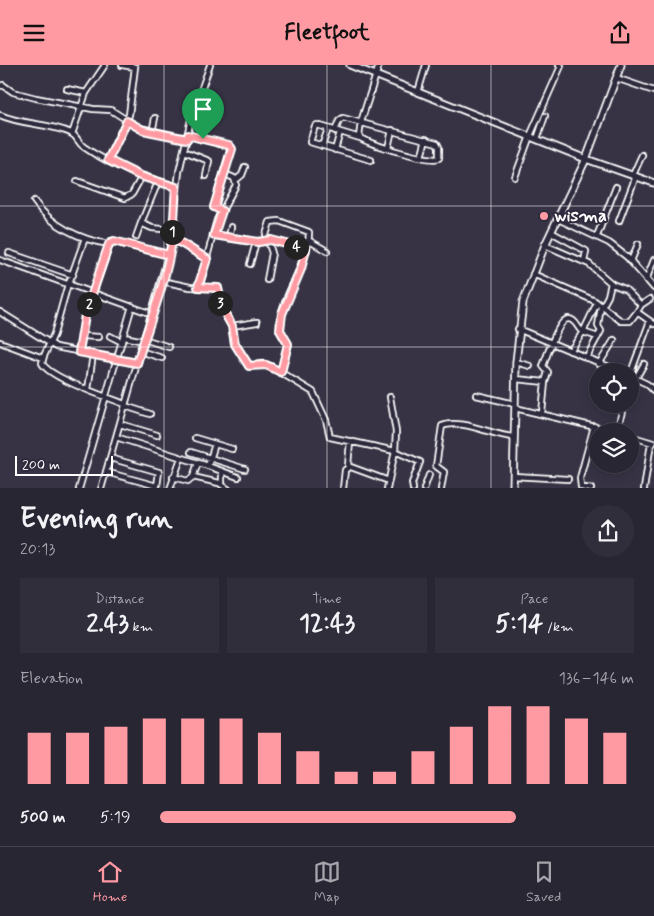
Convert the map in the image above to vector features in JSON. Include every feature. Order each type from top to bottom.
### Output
[{"type":"main road","points":[[350,65],[586,159],[654,183]]},
{"type":"main road","points":[[513,488],[516,362],[518,329],[523,302],[544,245],[586,159],[621,65]]},
{"type":"street","points":[[72,134],[86,93],[105,65]]},
{"type":"street","points":[[108,160],[127,121],[136,69],[135,66],[122,65]]},
{"type":"street","points":[[101,488],[169,255],[176,187],[187,137],[210,65]]},
{"type":"street","points":[[360,138],[359,133],[379,65]]},
{"type":"street","points":[[418,92],[426,65]]},
{"type":"street","points":[[516,177],[530,136],[561,66],[559,65]]},
{"type":"street","points":[[616,78],[654,91]]},
{"type":"street","points":[[0,86],[3,85],[14,91],[36,98],[113,111],[139,128],[152,132],[187,137],[231,147],[225,174],[214,207],[222,211]]},
{"type":"street","points":[[68,89],[86,93]]},
{"type":"street","points":[[0,115],[12,120],[58,129],[72,134],[82,146],[108,160],[142,176],[176,187]]},
{"type":"street","points":[[537,139],[545,115]]},
{"type":"street","points":[[335,150],[337,132],[339,121],[343,117],[438,143],[439,158],[433,161],[360,138],[337,132],[328,129],[315,126],[310,141],[322,146],[335,150],[371,160]]},
{"type":"street","points":[[152,132],[155,118]]},
{"type":"street","points":[[322,146],[328,129]]},
{"type":"street","points":[[388,148],[392,130]]},
{"type":"street","points":[[421,157],[426,139]]},
{"type":"street","points":[[585,140],[593,141]]},
{"type":"street","points":[[184,151],[209,161],[206,176]]},
{"type":"street","points":[[619,221],[642,155]]},
{"type":"street","points":[[225,174],[234,178],[242,175],[245,167]]},
{"type":"street","points":[[77,181],[125,198],[132,194],[142,176]]},
{"type":"street","points":[[198,287],[222,211],[235,188],[234,178]]},
{"type":"street","points":[[136,237],[158,182]]},
{"type":"street","points":[[597,236],[616,187]]},
{"type":"street","points":[[34,201],[46,216],[85,239],[109,244]]},
{"type":"street","points":[[558,219],[597,236],[618,249],[654,288]]},
{"type":"street","points":[[267,280],[272,253],[267,240],[266,230],[270,222],[274,220],[308,231],[308,240],[301,269],[282,314],[280,330],[288,344],[281,372]]},
{"type":"street","points":[[141,223],[152,228],[172,230]]},
{"type":"street","points":[[229,237],[231,227]]},
{"type":"street","points":[[551,232],[586,251],[584,262]]},
{"type":"street","points":[[214,235],[256,242],[267,240],[306,249]]},
{"type":"street","points":[[85,239],[68,284],[54,334],[42,363],[46,369],[88,390],[150,414]]},
{"type":"street","points":[[172,240],[181,243],[207,259]]},
{"type":"street","points":[[308,240],[327,251]]},
{"type":"street","points":[[79,352],[91,294],[109,244],[114,241],[169,255]]},
{"type":"street","points":[[250,264],[256,242]]},
{"type":"street","points":[[630,261],[638,244]]},
{"type":"street","points":[[544,245],[597,269],[611,283],[625,289],[641,305]]},
{"type":"street","points":[[9,253],[73,275]]},
{"type":"street","points":[[0,260],[91,294],[152,314]]},
{"type":"street","points":[[646,280],[654,260]]},
{"type":"street","points":[[533,274],[600,305],[625,322],[630,321],[641,305],[650,299]]},
{"type":"street","points":[[162,281],[218,288],[222,308],[232,326],[235,344],[249,366],[266,365],[313,392],[326,420],[329,436],[395,451],[420,462],[412,483],[414,488]]},
{"type":"street","points":[[570,351],[608,296],[611,283]]},
{"type":"street","points":[[586,358],[602,331],[598,326],[600,305]]},
{"type":"street","points":[[79,488],[104,396],[124,337],[132,306]]},
{"type":"street","points":[[0,312],[56,347],[137,363]]},
{"type":"street","points":[[635,363],[652,323],[637,312]]},
{"type":"street","points":[[542,413],[545,382],[548,372],[543,366],[553,344],[558,326],[565,319],[576,322],[580,330],[598,337]]},
{"type":"street","points":[[232,326],[257,322]]},
{"type":"street","points":[[518,329],[598,363]]},
{"type":"street","points":[[82,336],[99,337]]},
{"type":"street","points":[[110,336],[122,343]]},
{"type":"street","points":[[124,337],[169,347]]},
{"type":"street","points":[[601,363],[614,340]]},
{"type":"street","points":[[0,342],[43,357]]},
{"type":"street","points":[[140,351],[162,358]]},
{"type":"street","points":[[88,390],[94,354]]},
{"type":"street","points":[[516,362],[530,366]]},
{"type":"street","points":[[639,373],[644,364]]},
{"type":"street","points":[[516,379],[545,382]]},
{"type":"street","points":[[639,380],[647,384],[654,391]]},
{"type":"street","points":[[476,395],[589,425]]},
{"type":"street","points":[[387,488],[395,451],[396,433],[390,397]]},
{"type":"street","points":[[120,424],[157,435]]},
{"type":"street","points":[[441,488],[444,472],[436,465],[442,426],[458,424],[483,429],[498,435],[514,437]]},
{"type":"street","points":[[116,437],[238,477]]},
{"type":"street","points":[[195,438],[232,449]]},
{"type":"street","points":[[639,439],[653,443],[644,488]]},
{"type":"street","points":[[349,467],[347,463],[350,441]]},
{"type":"street","points":[[208,466],[215,444]]},
{"type":"street","points":[[582,488],[580,478],[589,445]]},
{"type":"street","points":[[191,452],[245,469]]},
{"type":"street","points":[[106,472],[155,488],[160,472],[110,458]]},
{"type":"street","points":[[170,488],[181,458]]},
{"type":"street","points":[[173,477],[188,481],[193,477],[198,463]]},
{"type":"street","points":[[349,467],[388,481]]},
{"type":"street","points":[[343,488],[345,470],[349,467]]},
{"type":"street","points":[[222,471],[222,485]]},
{"type":"street","points":[[424,488],[429,475]]},
{"type":"street","points":[[513,476],[568,479]]},
{"type":"street","points":[[193,477],[226,488]]},
{"type":"place","name":"wisma","points":[[544,216]]},
{"type":"route","points":[[203,139],[188,135],[187,139],[150,131],[132,125],[127,121],[108,160],[140,176],[176,187],[172,230],[172,237],[172,240],[172,243],[169,255],[166,267],[162,281],[137,363],[79,352],[85,315],[91,294],[111,241],[169,255],[172,240],[181,243],[207,259],[198,287],[218,288],[222,308],[232,326],[235,344],[249,366],[266,365],[281,372],[288,344],[280,330],[282,314],[304,261],[306,249],[271,240],[258,242],[214,235],[217,220],[222,211],[214,207],[232,149],[229,145],[203,139]]}]
